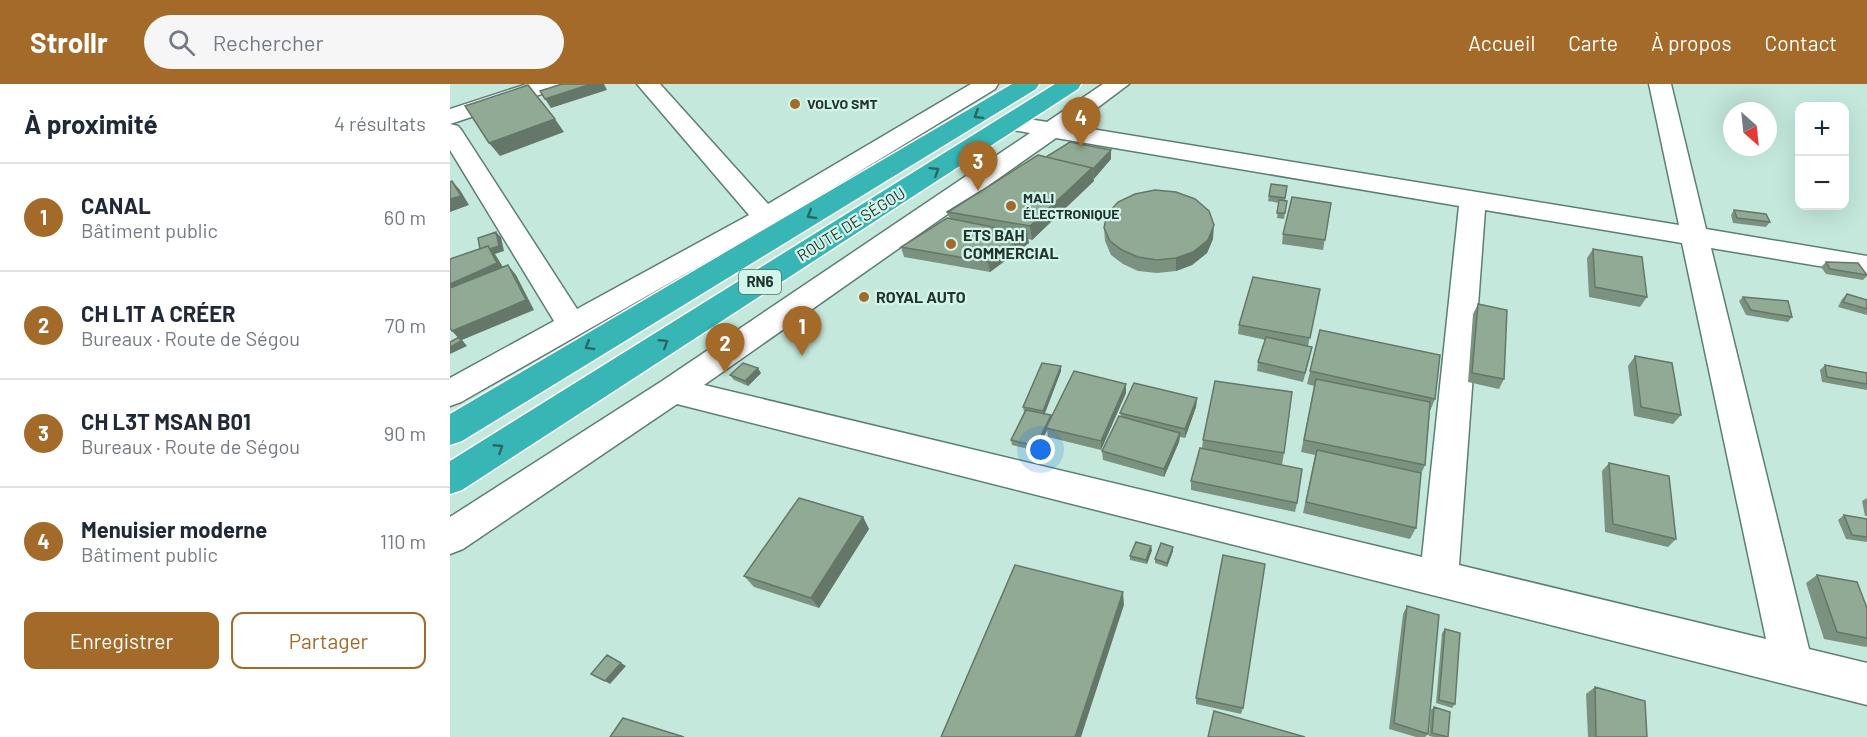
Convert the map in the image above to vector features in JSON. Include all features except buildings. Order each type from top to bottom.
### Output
[{"type":"highway","name":"ROUTE DE SÉGOU","points":[[450,431],[774,224],[1028,84]]},
{"type":"highway","name":"ROUTE DE SÉGOU","points":[[450,479],[1070,84]]},
{"type":"street","points":[[450,117],[549,84]]},
{"type":"street","points":[[648,84],[774,224]]},
{"type":"street","points":[[450,393],[572,325],[774,224],[987,84]]},
{"type":"street","points":[[450,537],[673,390],[1118,84]]},
{"type":"street","points":[[1660,84],[1792,666]]},
{"type":"street","points":[[1011,123],[1867,265]]},
{"type":"street","points":[[450,131],[572,325]]},
{"type":"street","points":[[1438,579],[1473,200]]},
{"type":"street","points":[[673,390],[1867,684]]},
{"type":"place","name":"VOLVO SMT","points":[[795,104]]},
{"type":"place","name":"Menuisier moderne","points":[[1081,147]]},
{"type":"place","name":"CH L3T MSAN B01","points":[[978,191]]},
{"type":"place","name":"MALI ÉLECTRONIQUE","points":[[1011,206]]},
{"type":"place","name":"ETS BAH COMMERCIAL","points":[[951,244]]},
{"type":"place","name":"ROYAL AUTO","points":[[864,297]]},
{"type":"place","name":"CANAL","points":[[802,356]]},
{"type":"place","name":"CH L1T A CRÉER","points":[[725,373]]}]
